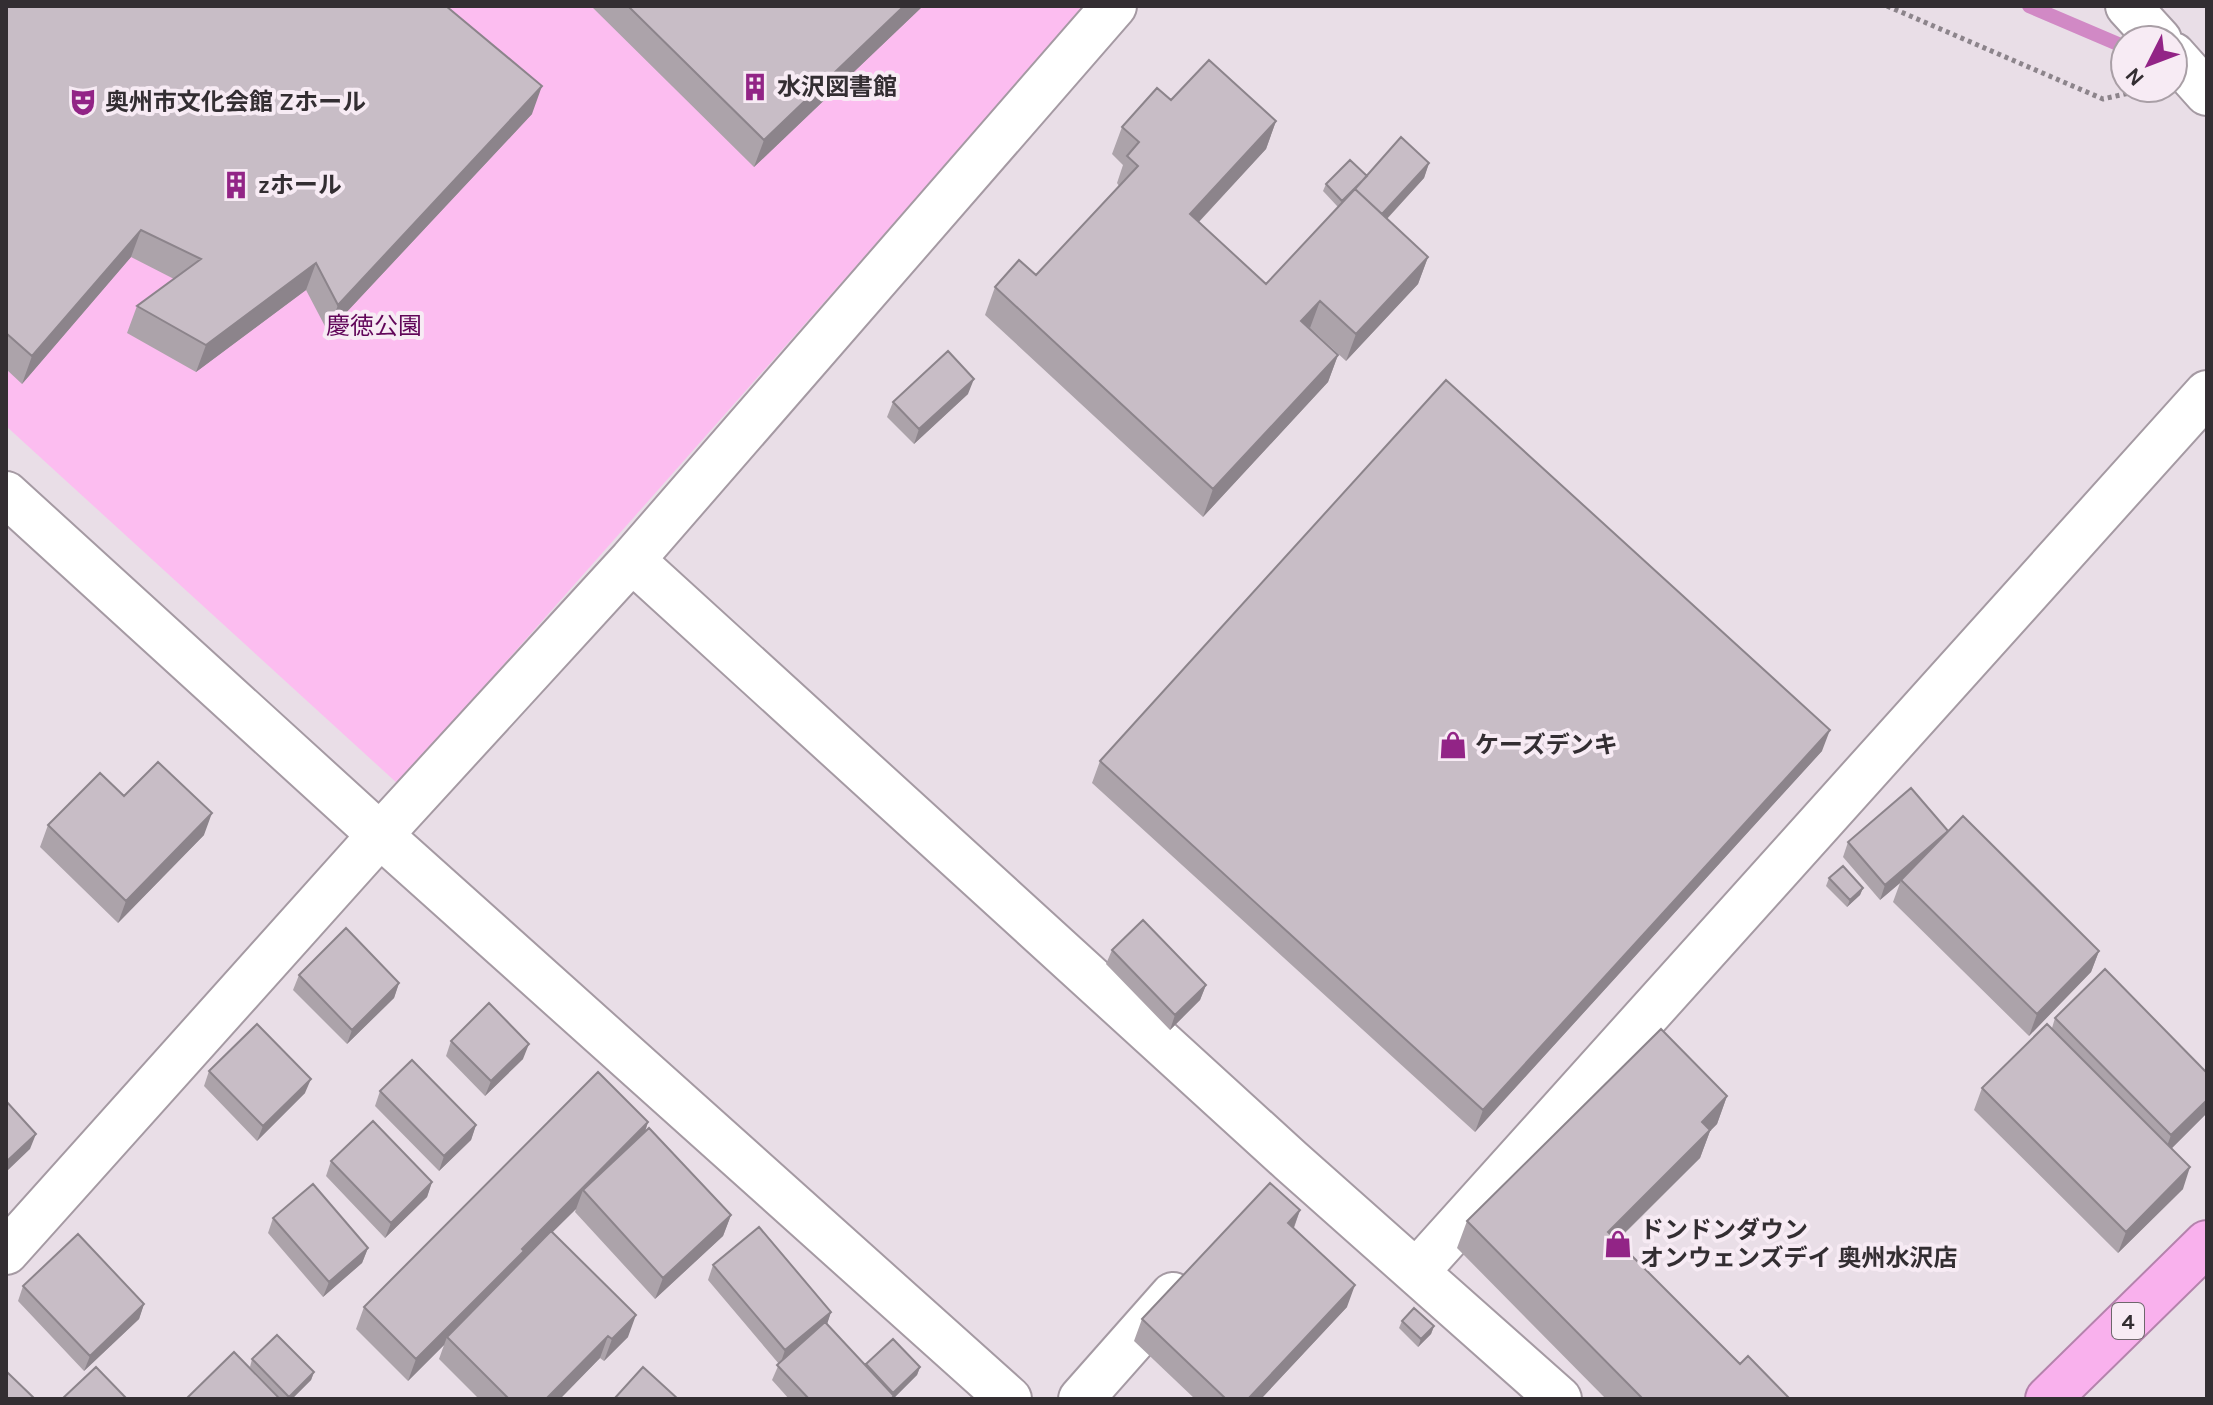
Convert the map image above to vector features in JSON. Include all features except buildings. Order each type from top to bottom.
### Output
[{"type":"highway","name":"4","points":[[2048,1399],[2207,1243]]},
{"type":"street","points":[[6,1252],[632,560],[1114,6]]},
{"type":"street","points":[[2128,6],[2144,24]]},
{"type":"street","points":[[2189,73],[2207,93]]},
{"type":"street","points":[[1417,1271],[2207,393]]},
{"type":"street","points":[[6,494],[380,835],[1009,1399]]},
{"type":"street","points":[[632,560],[1281,1173],[1417,1271],[1559,1399]]},
{"type":"street","points":[[1081,1399],[1197,1268]]},
{"type":"path","points":[[1887,6],[2103,99],[2109,98]]},
{"type":"green space","name":"慶徳公園","points":[[6,6],[1086,6],[398,784],[6,426]]},
{"type":"waterway","points":[[2029,6],[2109,40]]},
{"type":"place","name":"水沢図書館","points":[[755,87]]},
{"type":"place","name":"奥州市文化会館 Zホール","points":[[83,102]]},
{"type":"place","name":"zホール","points":[[236,185]]},
{"type":"place","name":"ケーズデンキ","points":[[1453,745]]},
{"type":"place","name":"ドンドンダウン オンウェンズデイ 奥州水沢店","points":[[1618,1244]]}]
